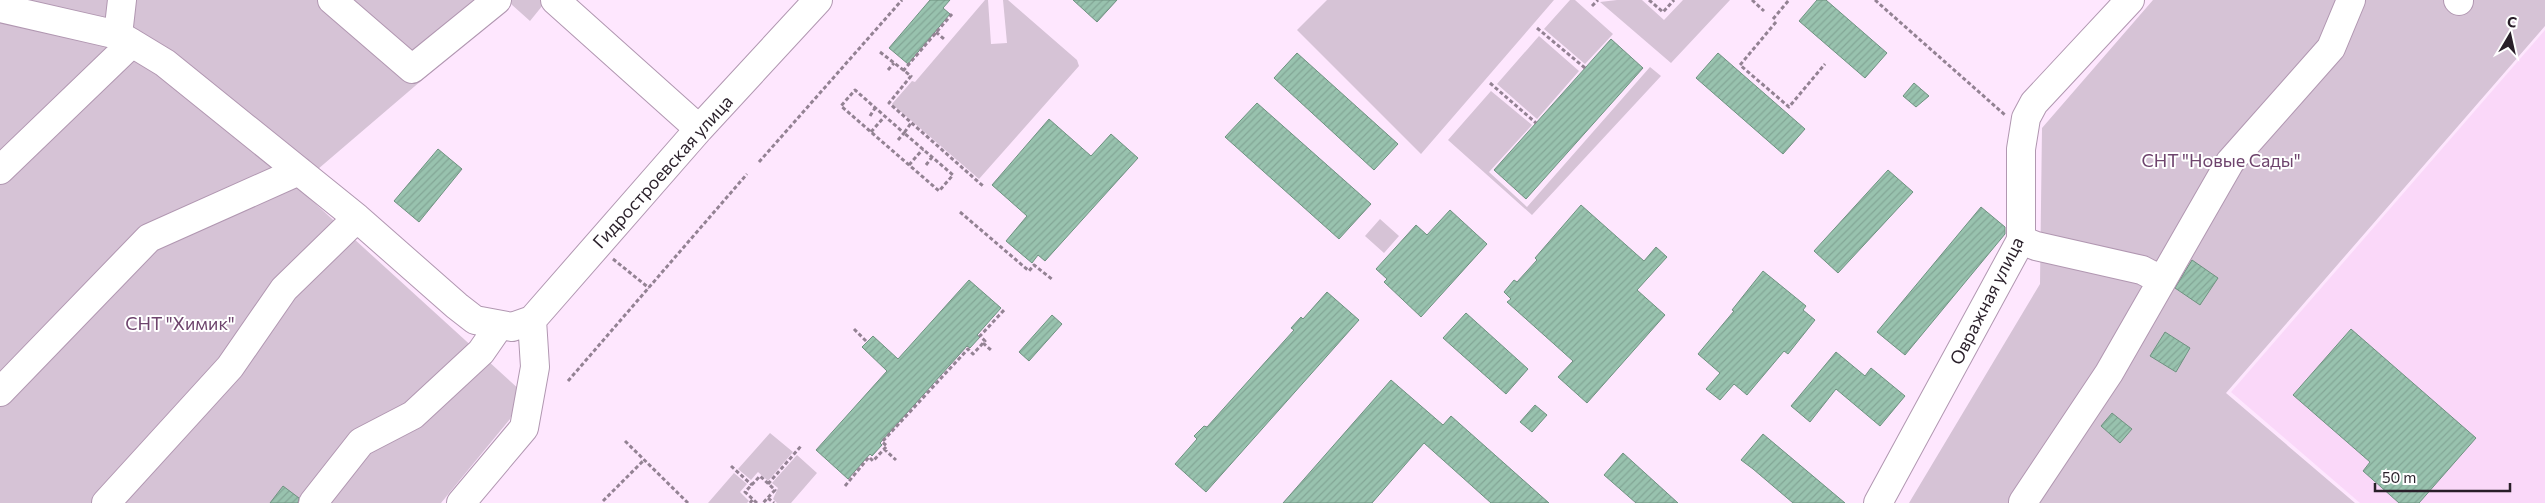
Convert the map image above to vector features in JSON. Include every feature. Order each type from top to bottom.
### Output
[{"type":"street","points":[[0,170],[125,39],[122,0]]},
{"type":"street","points":[[332,0],[412,68],[497,0]]},
{"type":"street","points":[[555,0],[699,129]]},
{"type":"street","name":"Гидростроевская улица","points":[[532,320],[699,129],[818,0]]},
{"type":"street","name":"Овражная улица","points":[[1878,503],[2021,240],[2021,149],[2023,129],[2034,103],[2130,0]]},
{"type":"street","points":[[2023,502],[2109,373],[2230,162],[2331,48],[2351,0]]},
{"type":"street","points":[[0,8],[125,39],[165,63],[357,218],[475,320],[512,327],[532,320],[535,367],[524,428],[461,503]]},
{"type":"street","points":[[0,392],[149,238],[299,171]]},
{"type":"street","points":[[106,503],[230,367],[284,289],[357,218]]},
{"type":"street","points":[[2021,240],[2036,246],[2142,270],[2162,280]]},
{"type":"street","points":[[313,503],[361,442],[413,415],[481,352],[499,326]]},
{"type":"path","points":[[759,162],[902,0]]},
{"type":"path","points":[[1592,6],[1598,0]]},
{"type":"path","points":[[1649,0],[1663,12],[1674,0]]},
{"type":"path","points":[[1752,0],[1764,11]]},
{"type":"path","points":[[1789,0],[1740,65],[1789,107],[1825,64]]},
{"type":"path","points":[[1875,0],[2023,129]]},
{"type":"path","points":[[903,71],[952,14]]},
{"type":"path","points":[[1537,28],[1585,68]]},
{"type":"path","points":[[936,32],[944,38]]},
{"type":"path","points":[[880,52],[911,76],[888,103],[983,186]]},
{"type":"path","points":[[888,70],[894,63]]},
{"type":"path","points":[[1490,83],[1536,123]]},
{"type":"path","points":[[855,90],[875,108],[953,175],[939,191],[841,106],[855,90]]},
{"type":"path","points":[[870,116],[875,108]]},
{"type":"path","points":[[871,132],[885,116]]},
{"type":"path","points":[[898,140],[912,123]]},
{"type":"path","points":[[909,165],[923,149]]},
{"type":"path","points":[[926,165],[932,157]]},
{"type":"path","points":[[568,381],[747,174]]},
{"type":"path","points":[[960,212],[1029,271],[1034,265],[1053,280]]},
{"type":"path","points":[[597,246],[649,288]]},
{"type":"path","points":[[846,486],[869,457],[873,461],[887,446],[882,442],[968,349],[973,354],[985,341],[980,336],[1005,308]]},
{"type":"path","points":[[854,329],[867,342]]},
{"type":"path","points":[[983,343],[992,350]]},
{"type":"path","points":[[625,441],[688,503]]},
{"type":"path","points":[[768,484],[801,446]]},
{"type":"path","points":[[884,449],[896,460]]},
{"type":"path","points":[[603,501],[644,460]]},
{"type":"path","points":[[731,466],[752,485]]},
{"type":"path","points":[[758,503],[746,492],[760,476],[775,490],[763,503]]},
{"type":"path","points":[[768,498],[774,503]]},
{"type":"path","points":[[750,503],[753,499]]},
{"type":"shaded area","points":[[2545,30],[2545,503],[2360,503],[2231,392]]},
{"type":"green space","name":"СНТ \"Химик\"","points":[[0,0],[547,0],[530,21],[511,4],[297,187],[521,391],[510,419],[441,503],[0,503]]},
{"type":"green space","points":[[985,0],[988,0],[991,44],[1007,43],[1003,0],[1008,0],[1077,60],[1079,66],[979,179],[892,104],[912,81],[915,82]]},
{"type":"green space","points":[[1327,0],[1554,0],[1421,154],[1297,30]]},
{"type":"green space","points":[[1570,0],[1575,0],[1613,34],[1585,64],[1544,29]]},
{"type":"green space","points":[[1642,0],[1664,20],[1683,0],[1730,0],[1671,63],[1600,2]]},
{"type":"green space","name":"СНТ \"Новые Сады\"","points":[[2153,0],[2545,0],[2545,26],[2226,393],[2355,503],[1909,503],[2040,284],[2042,128]]},
{"type":"green space","points":[[1539,36],[1579,71],[1537,119],[1497,84]]},
{"type":"green space","points":[[1650,67],[1661,76],[1532,215],[1448,140],[1491,91],[1532,125],[1489,172],[1527,207]]},
{"type":"green space","points":[[1380,219],[1399,236],[1384,253],[1365,236]]},
{"type":"green space","points":[[770,433],[793,452],[768,481],[758,472],[751,480],[738,469]]},
{"type":"green space","points":[[797,455],[817,473],[791,503],[777,503],[773,499],[778,488],[772,483]]},
{"type":"green space","points":[[734,473],[747,484],[740,492],[749,501],[747,503],[708,503]]},
{"type":"building","points":[[930,0],[950,0],[943,8],[950,14],[908,64],[889,48]]},
{"type":"building","points":[[1073,0],[1117,0],[1097,22]]},
{"type":"building","points":[[1817,0],[1826,0],[1887,53],[1865,78],[1799,21]]},
{"type":"building","points":[[1611,39],[1643,68],[1526,199],[1494,170]]},
{"type":"building","points":[[1297,53],[1398,144],[1374,170],[1274,78]]},
{"type":"building","points":[[1718,53],[1805,129],[1783,154],[1696,78]]},
{"type":"building","points":[[1914,83],[1929,96],[1916,107],[1903,96]]},
{"type":"building","points":[[1257,103],[1371,204],[1339,239],[1225,137]]},
{"type":"building","points":[[1049,119],[1091,156],[1111,134],[1138,158],[1045,261],[1038,255],[1032,263],[1006,241],[1027,216],[992,185]]},
{"type":"building","points":[[438,149],[462,169],[419,222],[394,201]]},
{"type":"building","points":[[1888,170],[1913,192],[1838,273],[1814,251]]},
{"type":"building","points":[[1581,205],[1644,261],[1656,247],[1667,257],[1637,290],[1665,315],[1587,403],[1558,377],[1573,361],[1507,302],[1511,299],[1504,292],[1514,280],[1517,282],[1537,260],[1535,258]]},
{"type":"building","points":[[1981,207],[2005,227],[2005,234],[1905,355],[1877,332]]},
{"type":"building","points":[[1450,210],[1487,244],[1421,317],[1384,282],[1387,279],[1376,269],[1416,225],[1427,235]]},
{"type":"building","points":[[2192,260],[2218,278],[2200,305],[2175,288]]},
{"type":"building","points":[[1763,271],[1806,306],[1803,310],[1815,320],[1788,354],[1784,351],[1747,395],[1734,384],[1720,400],[1706,389],[1720,373],[1698,354],[1734,311],[1732,310]]},
{"type":"building","points":[[969,280],[1001,308],[977,335],[980,337],[970,348],[967,346],[880,443],[882,445],[872,456],[870,454],[848,479],[816,450],[887,371],[862,347],[873,336],[898,359]]},
{"type":"building","points":[[1327,292],[1359,320],[1206,492],[1175,464],[1197,439],[1194,436],[1204,426],[1207,427],[1294,330],[1291,328],[1301,317],[1303,319]]},
{"type":"building","points":[[1466,313],[1528,369],[1506,394],[1443,338]]},
{"type":"building","points":[[1052,315],[1062,324],[1029,361],[1019,352]]},
{"type":"building","points":[[2351,329],[2476,438],[2419,503],[2399,503],[2363,471],[2370,462],[2293,395]]},
{"type":"building","points":[[2165,332],[2190,348],[2176,372],[2150,356]]},
{"type":"building","points":[[1836,352],[1865,376],[1871,368],[1905,396],[1880,426],[1836,389],[1810,422],[1791,406]]},
{"type":"building","points":[[1391,380],[1443,425],[1451,416],[1549,503],[1491,503],[1424,443],[1372,503],[1283,503]]},
{"type":"building","points":[[1535,405],[1547,415],[1532,432],[1520,422]]},
{"type":"building","points":[[2112,413],[2132,429],[2120,443],[2101,426]]},
{"type":"building","points":[[1763,434],[1845,503],[1793,503],[1741,460]]},
{"type":"building","points":[[1623,453],[1678,503],[1636,503],[1604,475]]},
{"type":"building","points":[[283,486],[299,498],[298,503],[270,503]]}]
